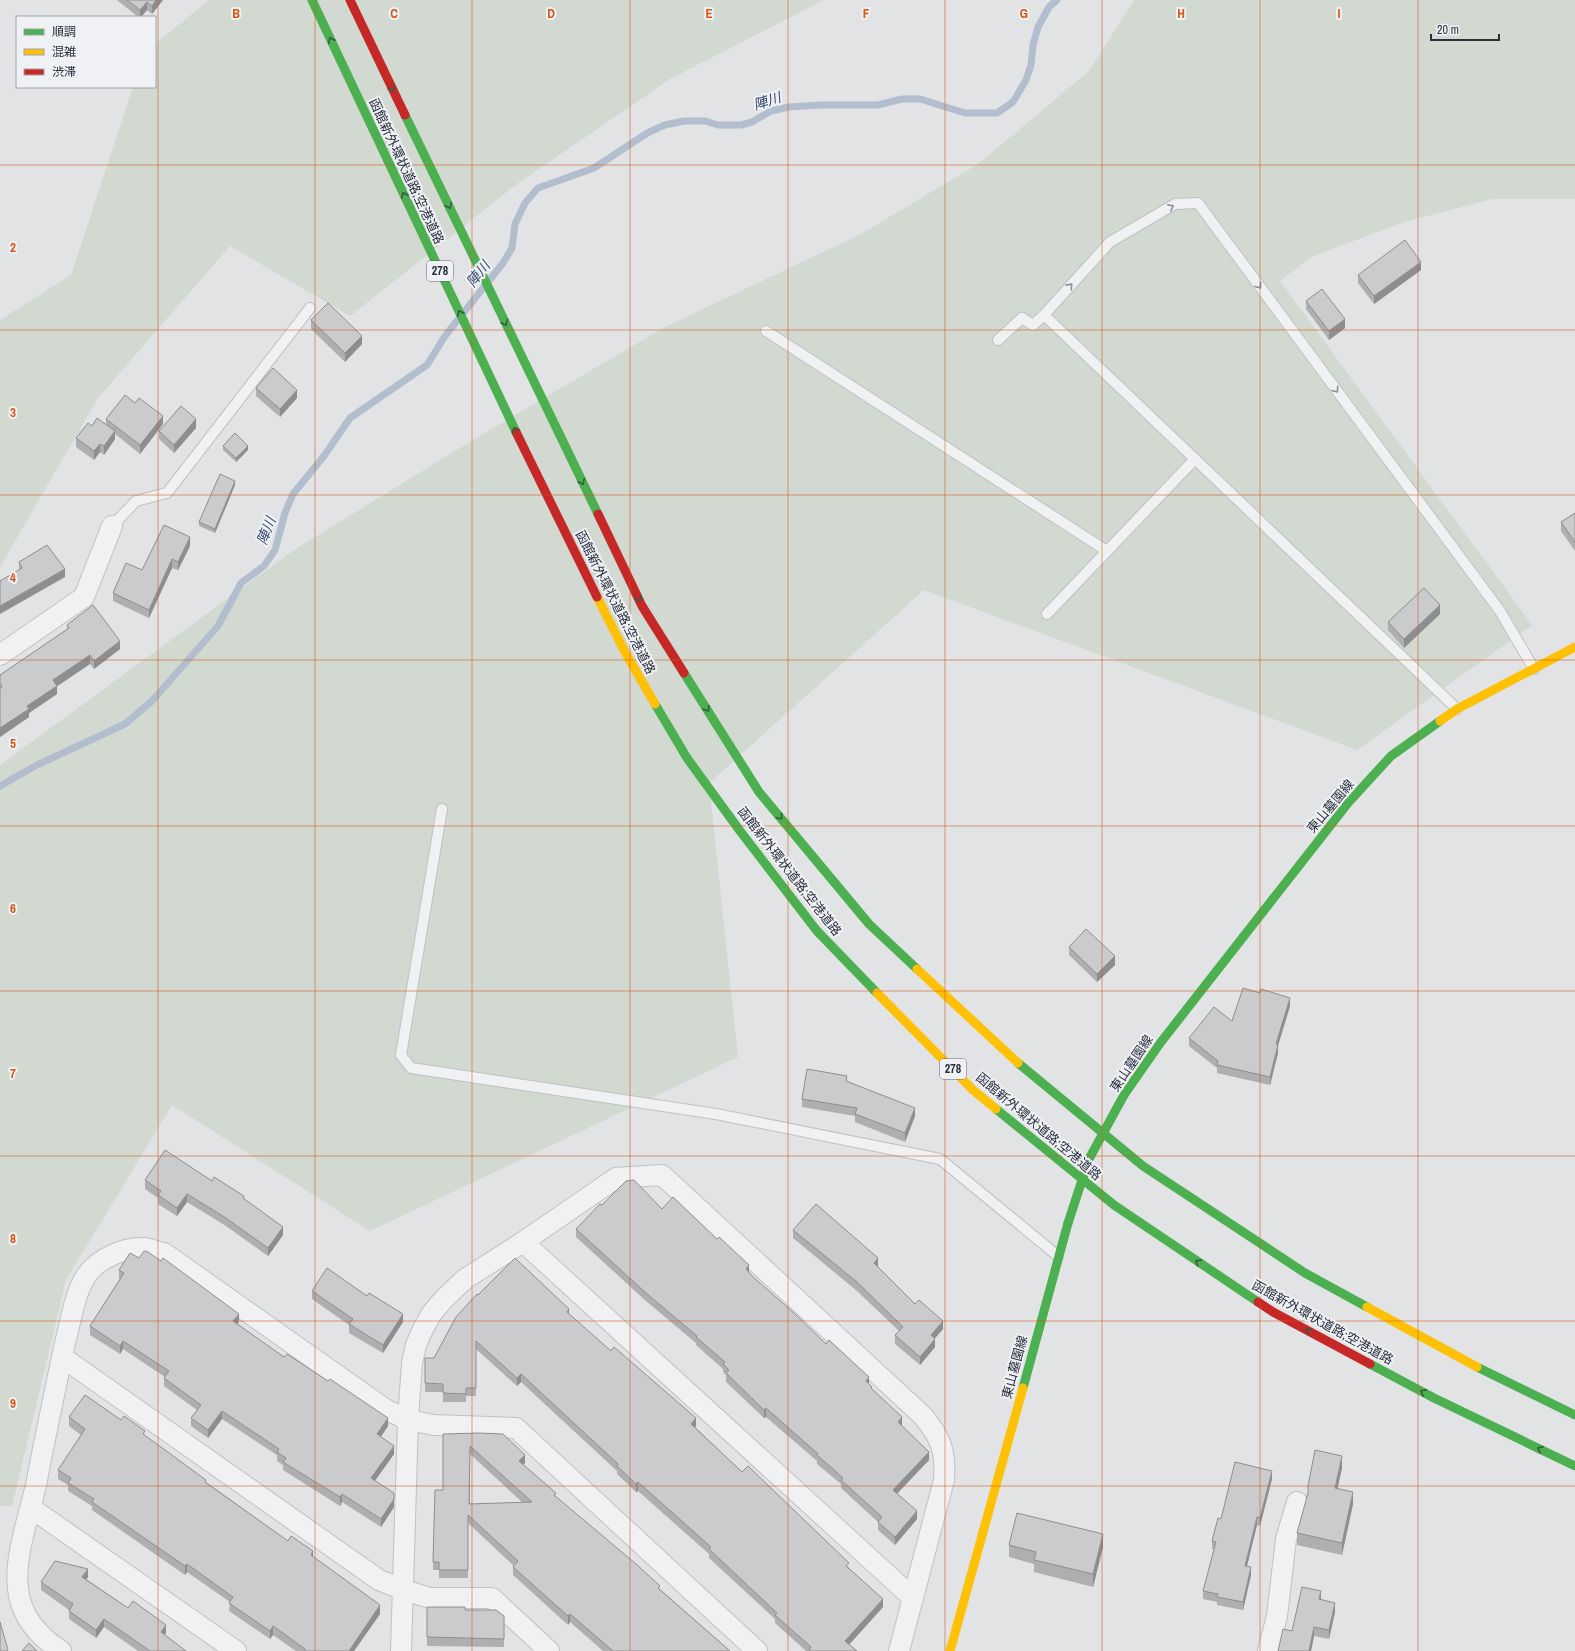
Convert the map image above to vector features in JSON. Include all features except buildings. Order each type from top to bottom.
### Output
[{"type":"main road","name":"函館新外環状道路;空港道路","points":[[312,0],[532,466],[626,654],[687,758],[740,831],[817,931],[973,1090],[1114,1205],[1273,1312],[1434,1398],[1575,1466]]},
{"type":"main road","name":"函館新外環状道路;空港道路","points":[[350,0],[642,606],[759,792],[869,924],[1009,1056],[1142,1166],[1305,1273],[1462,1360],[1575,1415]]},
{"type":"main road","name":"東山墓園線","points":[[950,1651],[1068,1224],[1089,1159],[1124,1095],[1161,1042],[1348,803],[1391,756],[1457,710],[1575,647]]},
{"type":"street","points":[[0,655],[84,597],[112,526]]},
{"type":"street","points":[[401,1651],[408,1420],[412,1363],[416,1345],[432,1313],[465,1279],[523,1242],[616,1178],[662,1175],[923,1416],[935,1431],[942,1448],[945,1464],[944,1480],[899,1651]]},
{"type":"street","points":[[523,1242],[913,1598]]},
{"type":"street","points":[[61,1651],[49,1643],[35,1630],[27,1619],[21,1605],[18,1589],[19,1557],[31,1508],[62,1357],[79,1290],[86,1276],[99,1263],[128,1249],[145,1248],[164,1253],[385,1409],[408,1420],[434,1425],[516,1428],[757,1651]]},
{"type":"street","points":[[62,1357],[379,1580],[430,1598],[492,1598],[543,1649]]},
{"type":"street","points":[[1268,1651],[1277,1616],[1286,1539],[1297,1502]]},
{"type":"street","points":[[31,1508],[236,1651]]},
{"type":"lane","points":[[998,340],[1022,318],[1033,325],[1044,315],[1110,242],[1175,204],[1198,203],[1500,611],[1534,669]]},
{"type":"lane","points":[[112,526],[136,500],[167,493],[310,308]]},
{"type":"lane","points":[[1044,315],[1457,710]]},
{"type":"lane","points":[[766,331],[1107,551]]},
{"type":"lane","points":[[1047,614],[1195,458]]},
{"type":"lane","points":[[442,809],[401,1055],[412,1068],[716,1114],[940,1159],[1058,1256]]},
{"type":"shaded area","points":[[209,0],[824,0],[670,79],[517,184],[350,316],[230,246],[98,398],[0,567],[0,320],[71,275],[133,88],[156,88],[156,43]]},
{"type":"shaded area","points":[[1134,0],[1575,0],[1575,199],[1492,199],[1404,222],[1311,257],[1280,281],[1532,625],[1357,750],[924,590],[709,783],[738,1057],[370,1231],[172,1105],[66,1280],[12,1506],[0,1506],[0,765],[294,550],[476,438],[663,328],[861,234],[978,164],[1089,71]]},
{"type":"waterway","name":"陣川","points":[[0,786],[37,765],[125,724],[152,701],[218,626],[241,583],[264,566],[275,550],[285,513],[293,494],[324,456],[350,418],[427,365],[445,336],[503,263],[512,248],[515,224],[525,203],[538,188],[594,168],[649,132],[665,125],[684,121],[705,121],[718,125],[741,125],[752,122],[771,111],[789,107],[820,105],[878,105],[902,99],[920,99],[965,113],[997,113],[1013,102],[1026,80],[1031,65],[1033,45],[1038,27],[1049,7],[1057,0]]},
{"type":"traffic: fast","points":[[312,0],[516,432]]},
{"type":"traffic: fast","points":[[405,115],[598,514]]},
{"type":"traffic: fast","points":[[684,673],[759,792],[869,924],[917,969]]},
{"type":"traffic: fast","points":[[655,704],[687,758],[740,831],[817,931],[877,993]]},
{"type":"traffic: fast","points":[[1124,1095],[1161,1042],[1348,803],[1391,756],[1440,721]]},
{"type":"traffic: fast","points":[[1018,1063],[1143,1166],[1305,1273],[1367,1307]]},
{"type":"traffic: fast","points":[[1068,1223],[1089,1159],[1124,1095]]},
{"type":"traffic: fast","points":[[996,1109],[1114,1205],[1258,1302]]},
{"type":"traffic: fast","points":[[1023,1388],[1068,1223]]},
{"type":"traffic: fast","points":[[1370,1364],[1434,1398],[1575,1466]]},
{"type":"traffic: fast","points":[[1477,1367],[1575,1415]]},
{"type":"traffic: slow","points":[[597,597],[626,654],[655,704]]},
{"type":"traffic: slow","points":[[1440,721],[1457,709],[1575,647]]},
{"type":"traffic: slow","points":[[917,969],[1018,1063]]},
{"type":"traffic: slow","points":[[877,993],[973,1090],[996,1109]]},
{"type":"traffic: slow","points":[[1367,1307],[1477,1367]]},
{"type":"traffic: slow","points":[[950,1651],[1023,1388]]},
{"type":"traffic: jam","points":[[350,0],[405,115]]},
{"type":"traffic: jam","points":[[516,432],[597,597]]},
{"type":"traffic: jam","points":[[598,514],[642,606],[684,673]]},
{"type":"traffic: jam","points":[[1258,1302],[1273,1312],[1370,1364]]}]
